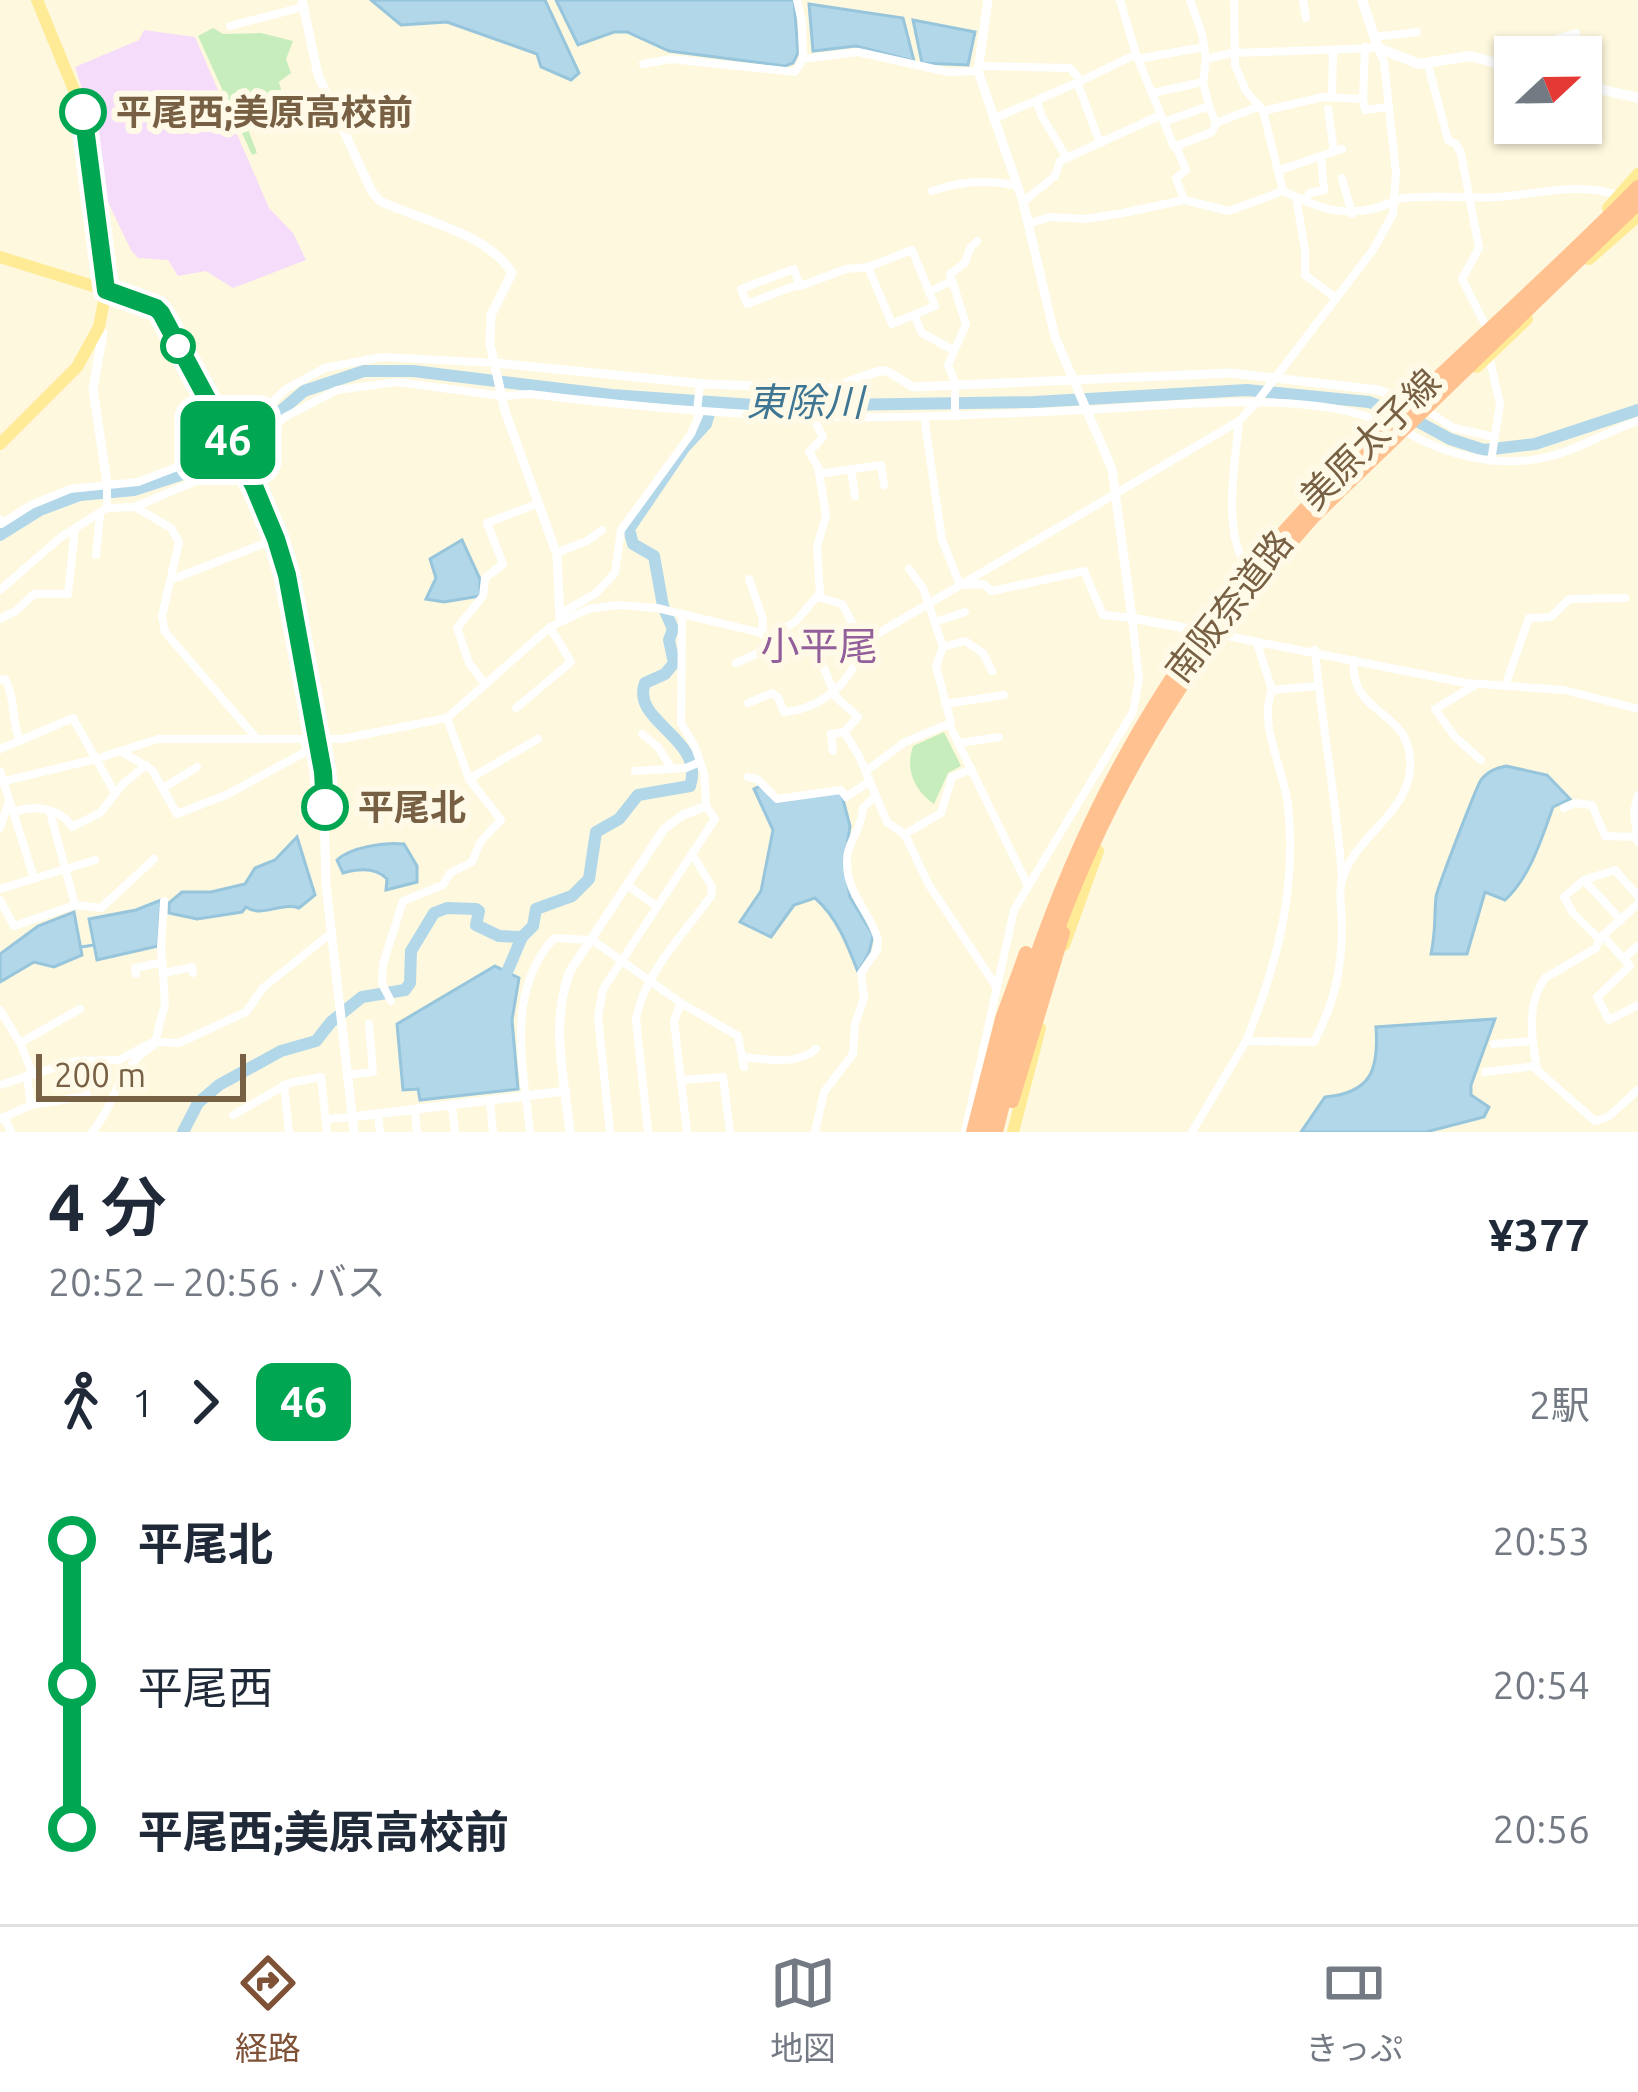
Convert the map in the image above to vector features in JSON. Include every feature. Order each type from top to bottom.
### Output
[{"type":"highway","name":"南阪奈道路","points":[[975,1132],[1067,870],[1109,782],[1191,650],[1264,554],[1353,460],[1638,187]]},
{"type":"highway","name":"南阪奈道路","points":[[999,1132],[1042,966],[1068,894],[1152,727],[1199,657],[1272,562],[1359,469],[1638,203]]},
{"type":"highway","points":[[975,1132],[1002,1019],[1024,958],[1109,782]]},
{"type":"highway","points":[[999,1132],[1104,815]]},
{"type":"main road","points":[[0,444],[76,367],[99,327],[106,290],[83,112],[37,0]]},
{"type":"main road","points":[[1362,0],[1372,44],[1406,61],[1428,65],[1470,56],[1494,62]]},
{"type":"main road","points":[[1602,90],[1638,98]]},
{"type":"main road","name":"美原太子線","points":[[975,1132],[1022,974],[1070,859],[1129,736],[1198,630],[1247,567],[1385,421],[1487,328],[1638,174]]},
{"type":"main road","name":"美原太子線","points":[[1013,1132],[1057,970],[1093,861],[1153,742],[1222,635],[1321,518],[1638,216]]},
{"type":"main road","points":[[0,257],[106,290]]},
{"type":"street","points":[[644,64],[671,59],[795,71],[803,58],[797,0]]},
{"type":"street","points":[[975,1132],[1014,910],[1133,712],[1139,679],[1112,469],[1049,320],[1023,202],[978,69],[988,0]]},
{"type":"street","points":[[1120,0],[1137,57],[1186,170],[1176,178],[1184,200]]},
{"type":"street","points":[[1176,146],[1212,132],[1216,123],[1203,82],[1206,59],[1190,0]]},
{"type":"street","points":[[1234,0],[1232,53],[1246,91],[1261,109],[1282,191]]},
{"type":"street","points":[[1303,0],[1306,18]]},
{"type":"street","points":[[230,26],[302,3],[318,75],[372,192],[380,201],[480,245],[512,273],[491,315],[490,344],[502,394],[556,553],[556,620],[571,662],[516,708]]},
{"type":"street","points":[[1206,59],[1232,53],[1333,50],[1417,32]]},
{"type":"street","points":[[1566,36],[1576,33]]},
{"type":"street","points":[[1372,44],[1364,110],[1389,107]]},
{"type":"street","points":[[556,620],[617,605],[657,608],[850,650],[1239,421],[1386,230],[1395,200],[1389,107],[1372,44]]},
{"type":"street","points":[[993,119],[1137,57],[1204,47]]},
{"type":"street","points":[[1332,96],[1333,50]]},
{"type":"street","points":[[803,58],[858,52],[949,72],[1070,68],[1100,143]]},
{"type":"street","points":[[1428,65],[1448,140],[1461,153],[1479,248],[1462,279],[1487,328]]},
{"type":"street","points":[[1152,93],[1203,82]]},
{"type":"street","points":[[1216,123],[1332,96],[1363,99]]},
{"type":"street","points":[[1037,100],[1067,158]]},
{"type":"street","points":[[1023,202],[1055,176],[1060,161],[1162,118],[1209,106]]},
{"type":"street","points":[[1280,170],[1338,150],[1328,110]]},
{"type":"street","points":[[1300,198],[1324,190],[1321,156]]},
{"type":"street","points":[[1342,178],[1352,214]]},
{"type":"street","points":[[932,191],[953,183],[988,181],[1018,186]]},
{"type":"street","points":[[1028,224],[1050,217],[1104,216],[1184,200],[1229,211],[1282,191],[1344,215],[1375,211],[1395,200],[1424,195],[1470,198],[1575,189],[1620,196]]},
{"type":"street","points":[[1300,198],[1305,275],[1336,298]]},
{"type":"street","points":[[955,416],[948,365],[966,324],[952,270],[965,263],[977,241]]},
{"type":"street","points":[[800,286],[794,269],[741,289],[747,304],[912,250],[935,306],[892,324],[868,268]]},
{"type":"street","points":[[929,292],[952,281]]},
{"type":"street","points":[[106,290],[161,313],[234,450],[276,539],[287,575],[325,794],[324,861],[354,1132]]},
{"type":"street","points":[[914,315],[922,333],[953,350]]},
{"type":"street","points":[[95,555],[106,486],[93,407],[103,333],[99,327]]},
{"type":"street","points":[[1489,356],[1500,404],[1491,461]]},
{"type":"street","points":[[0,523],[48,498],[153,478],[234,450],[286,389],[340,364],[382,357],[827,389],[879,371],[914,387],[1075,385],[1232,374],[1378,390],[1404,402]]},
{"type":"street","points":[[0,590],[76,526],[105,508],[136,507],[324,395],[381,382],[699,412],[813,417],[1256,403],[1360,412],[1385,421]]},
{"type":"street","points":[[2,782],[158,739],[342,739],[447,718],[615,572],[621,530],[691,434],[699,412],[700,383]]},
{"type":"street","points":[[1428,414],[1454,428],[1494,437]]},
{"type":"street","points":[[924,416],[942,539],[961,585]]},
{"type":"street","points":[[736,663],[751,659],[795,622],[821,589],[817,547],[826,515],[819,474],[809,452],[823,437],[813,417]]},
{"type":"street","points":[[1239,421],[1232,507],[1241,560],[1247,567]]},
{"type":"street","points":[[1410,431],[1458,454],[1491,461],[1553,456],[1638,421]]},
{"type":"street","points":[[819,474],[881,465],[884,485]]},
{"type":"street","points":[[851,469],[855,496]]},
{"type":"street","points":[[485,684],[469,662],[457,628],[483,596],[485,578],[503,564],[487,524],[538,503]]},
{"type":"street","points":[[136,507],[171,528],[178,538],[161,622],[165,632],[258,740]]},
{"type":"street","points":[[0,619],[34,594],[68,594],[76,526]]},
{"type":"street","points":[[556,553],[602,530]]},
{"type":"street","points":[[171,580],[276,539]]},
{"type":"street","points":[[909,569],[919,578],[943,646],[936,666],[949,724],[1028,888]]},
{"type":"street","points":[[961,585],[983,584],[992,591],[1084,572],[1103,615],[1315,650],[1476,684],[1564,690],[1638,709]]},
{"type":"street","points":[[749,579],[763,619],[762,634]]},
{"type":"street","points":[[818,597],[842,604],[863,642]]},
{"type":"street","points":[[1505,686],[1529,619],[1551,616],[1569,599],[1624,598]]},
{"type":"street","points":[[935,622],[965,612]]},
{"type":"street","points":[[610,1132],[598,1017],[603,989],[715,819],[706,806],[700,762],[681,723],[682,616]]},
{"type":"street","points":[[795,622],[812,645],[833,692],[858,718],[844,732],[831,734],[833,751]]},
{"type":"street","points":[[943,646],[965,641],[983,652],[992,671]]},
{"type":"street","points":[[1192,1132],[1246,1041],[1286,917],[1288,807],[1268,725],[1272,690],[1257,643]]},
{"type":"street","points":[[748,704],[772,693],[784,712],[803,711],[847,682],[856,662],[850,650]]},
{"type":"street","points":[[1246,1041],[1314,1042],[1341,974],[1338,825],[1315,650]]},
{"type":"street","points":[[1342,880],[1398,807],[1409,770],[1403,735],[1396,724],[1366,703],[1354,681],[1354,661]]},
{"type":"street","points":[[0,680],[4,679],[16,706],[20,741]]},
{"type":"street","points":[[1476,684],[1435,709],[1480,760]]},
{"type":"street","points":[[1272,690],[1318,686]]},
{"type":"street","points":[[945,704],[1004,695]]},
{"type":"street","points":[[0,749],[74,718],[115,793]]},
{"type":"street","points":[[390,997],[382,985],[382,964],[403,901],[443,885],[450,873],[472,862],[481,841],[501,820],[469,779],[447,718]]},
{"type":"street","points":[[748,777],[757,779],[777,799],[841,790],[846,797],[900,745],[949,724]]},
{"type":"street","points":[[844,732],[887,822],[905,835],[929,885],[997,987]]},
{"type":"street","points":[[643,734],[672,769]]},
{"type":"street","points":[[958,743],[999,737]]},
{"type":"street","points":[[120,751],[146,765],[177,814],[275,771],[307,751],[304,739]]},
{"type":"street","points":[[469,779],[538,740]]},
{"type":"street","points":[[634,771],[686,768],[700,762]]},
{"type":"street","points":[[13,812],[31,806],[66,818],[72,827],[100,813],[146,765]]},
{"type":"street","points":[[163,788],[197,767]]},
{"type":"street","points":[[905,835],[940,813],[952,777],[971,769]]},
{"type":"street","points":[[0,771],[34,878]]},
{"type":"street","points":[[1564,808],[1576,803],[1592,805],[1605,836],[1637,840],[1634,812],[1638,795]]},
{"type":"street","points":[[814,1132],[824,1092],[853,1054],[864,989],[861,973],[877,950],[877,932],[854,897],[847,857],[862,831],[862,808],[875,796]]},
{"type":"street","points":[[0,828],[9,800]]},
{"type":"street","points":[[570,1132],[559,1031],[562,996],[589,939],[664,829],[683,814],[706,806]]},
{"type":"street","points":[[50,812],[75,905]]},
{"type":"street","points":[[648,1132],[636,1020],[650,981],[711,896],[712,886],[692,854]]},
{"type":"street","points":[[0,900],[14,926],[75,905],[93,910],[105,906],[154,859]]},
{"type":"street","points":[[0,890],[95,860]]},
{"type":"street","points":[[1638,1005],[1609,1020],[1598,997],[1630,966],[1624,958],[1601,938],[1564,901],[1584,880],[1616,870],[1638,900],[1601,938],[1596,949],[1540,985],[1530,1022],[1536,1066],[1594,1121],[1608,1117],[1638,1090]]},
{"type":"street","points":[[1584,880],[1621,920]]},
{"type":"street","points":[[627,885],[656,906]]},
{"type":"street","points":[[92,1132],[134,1062],[156,1042],[165,1004],[164,901]]},
{"type":"street","points":[[0,1084],[80,1061],[119,1060],[156,1042],[178,1043],[246,1012],[262,988],[331,933]]},
{"type":"street","points":[[530,1132],[520,1016],[537,957],[560,935],[589,939],[738,1036],[743,1062],[791,1060],[816,1049]]},
{"type":"street","points":[[1624,958],[1638,946]]},
{"type":"street","points":[[136,974],[135,968],[164,962]]},
{"type":"street","points":[[164,973],[192,967],[194,974]]},
{"type":"street","points":[[681,1003],[674,1021],[687,1132]]},
{"type":"street","points":[[20,1043],[80,1009]]},
{"type":"street","points":[[0,1010],[20,1043],[30,1074],[31,1105]]},
{"type":"street","points":[[347,1075],[374,1072],[369,1024]]},
{"type":"street","points":[[1494,1045],[1532,1041]]},
{"type":"street","points":[[11,1132],[2,1118],[31,1105],[87,1096],[80,1061]]},
{"type":"street","points":[[1485,1072],[1536,1066]]},
{"type":"street","points":[[233,1114],[284,1085],[321,1077],[327,1132]]},
{"type":"street","points":[[681,1080],[723,1077],[730,1132]]},
{"type":"street","points":[[284,1085],[289,1132]]},
{"type":"street","points":[[326,1119],[566,1091]]},
{"type":"street","points":[[490,1101],[493,1132]]},
{"type":"street","points":[[452,1106],[455,1132]]},
{"type":"street","points":[[415,1110],[417,1132]]},
{"type":"street","points":[[378,1114],[380,1132]]},
{"type":"shaded area","points":[[144,30],[195,37],[269,208],[293,233],[306,260],[233,288],[206,271],[178,276],[168,260],[138,258],[131,250],[104,194],[94,126],[75,67],[139,40]]},
{"type":"green space","points":[[213,28],[223,34],[261,33],[293,41],[286,59],[291,73],[279,82],[286,107],[270,103],[263,119],[246,124],[257,153],[252,155],[198,36]]},
{"type":"green space","points":[[944,732],[961,766],[948,773],[934,804],[913,779],[911,755],[913,746]]},
{"type":"water","points":[[371,0],[545,0],[579,73],[571,80],[541,67],[537,54],[447,22],[401,25]]},
{"type":"water","points":[[556,0],[794,0],[798,53],[785,66],[669,51],[627,32],[578,45]]},
{"type":"water","points":[[809,4],[903,18],[914,61],[856,46],[813,51]]},
{"type":"water","points":[[913,20],[975,32],[968,65],[922,63]]},
{"type":"water","points":[[462,540],[480,579],[480,596],[444,602],[426,599],[436,578],[430,559]]},
{"type":"water","points":[[1506,766],[1547,775],[1570,799],[1553,807],[1514,891],[1505,900],[1485,892],[1467,954],[1431,954],[1436,897],[1465,817],[1481,780]]},
{"type":"water","points":[[760,786],[778,802],[841,792],[850,826],[844,864],[850,897],[873,935],[858,972],[836,923],[815,898],[794,905],[771,937],[740,922],[761,891],[773,830],[754,789]]},
{"type":"water","points":[[297,837],[315,895],[299,908],[258,911],[246,907],[242,912],[197,919],[169,913],[169,903],[182,892],[211,892],[245,884],[255,868],[275,860]]},
{"type":"water","points":[[404,844],[417,866],[417,882],[386,890],[383,875],[366,870],[343,873],[337,860],[368,846]]},
{"type":"water","points":[[161,900],[158,946],[97,960],[89,919]]},
{"type":"water","points":[[74,912],[82,955],[54,967],[34,962],[0,982],[0,954],[38,926]]},
{"type":"water","points":[[495,966],[519,978],[512,1020],[518,1089],[420,1100],[418,1089],[403,1090],[397,1024]]},
{"type":"water","points":[[1495,1019],[1471,1085],[1471,1095],[1489,1107],[1484,1117],[1426,1132],[1301,1132],[1325,1097],[1353,1090],[1369,1077],[1376,1056],[1376,1027]]},
{"type":"waterway","name":"東除川","points":[[0,535],[40,510],[80,495],[134,490],[186,473],[242,444],[304,391],[364,371],[413,371],[612,395],[767,406],[1034,402],[1247,390],[1369,402],[1484,450],[1535,444],[1638,410]]},
{"type":"waterway","points":[[183,1132],[198,1103],[219,1085],[281,1051],[316,1041],[362,997],[405,990],[410,983],[411,951],[434,913],[447,908],[476,909],[476,925],[499,936],[522,937],[533,926],[536,909],[572,896],[589,879],[596,832],[619,819],[638,795],[690,786],[688,755],[643,697],[645,683],[665,674],[674,663],[669,640],[673,629],[663,606],[654,556],[633,544],[629,529],[706,424],[712,403]]},
{"type":"waterway","points":[[507,972],[522,937]]},
{"type":"waterway","points":[[81,947],[94,945]]},
{"type":"bus line","name":"46","points":[[83,112],[106,290],[161,313],[271,524],[287,575],[323,772],[325,807]]},
{"type":"place","name":"平尾西;美原高校前","points":[[83,112]]},
{"type":"place","name":"平尾北","points":[[325,807]]},
{"type":"district","name":"小平尾","points":[[819,646]]}]
